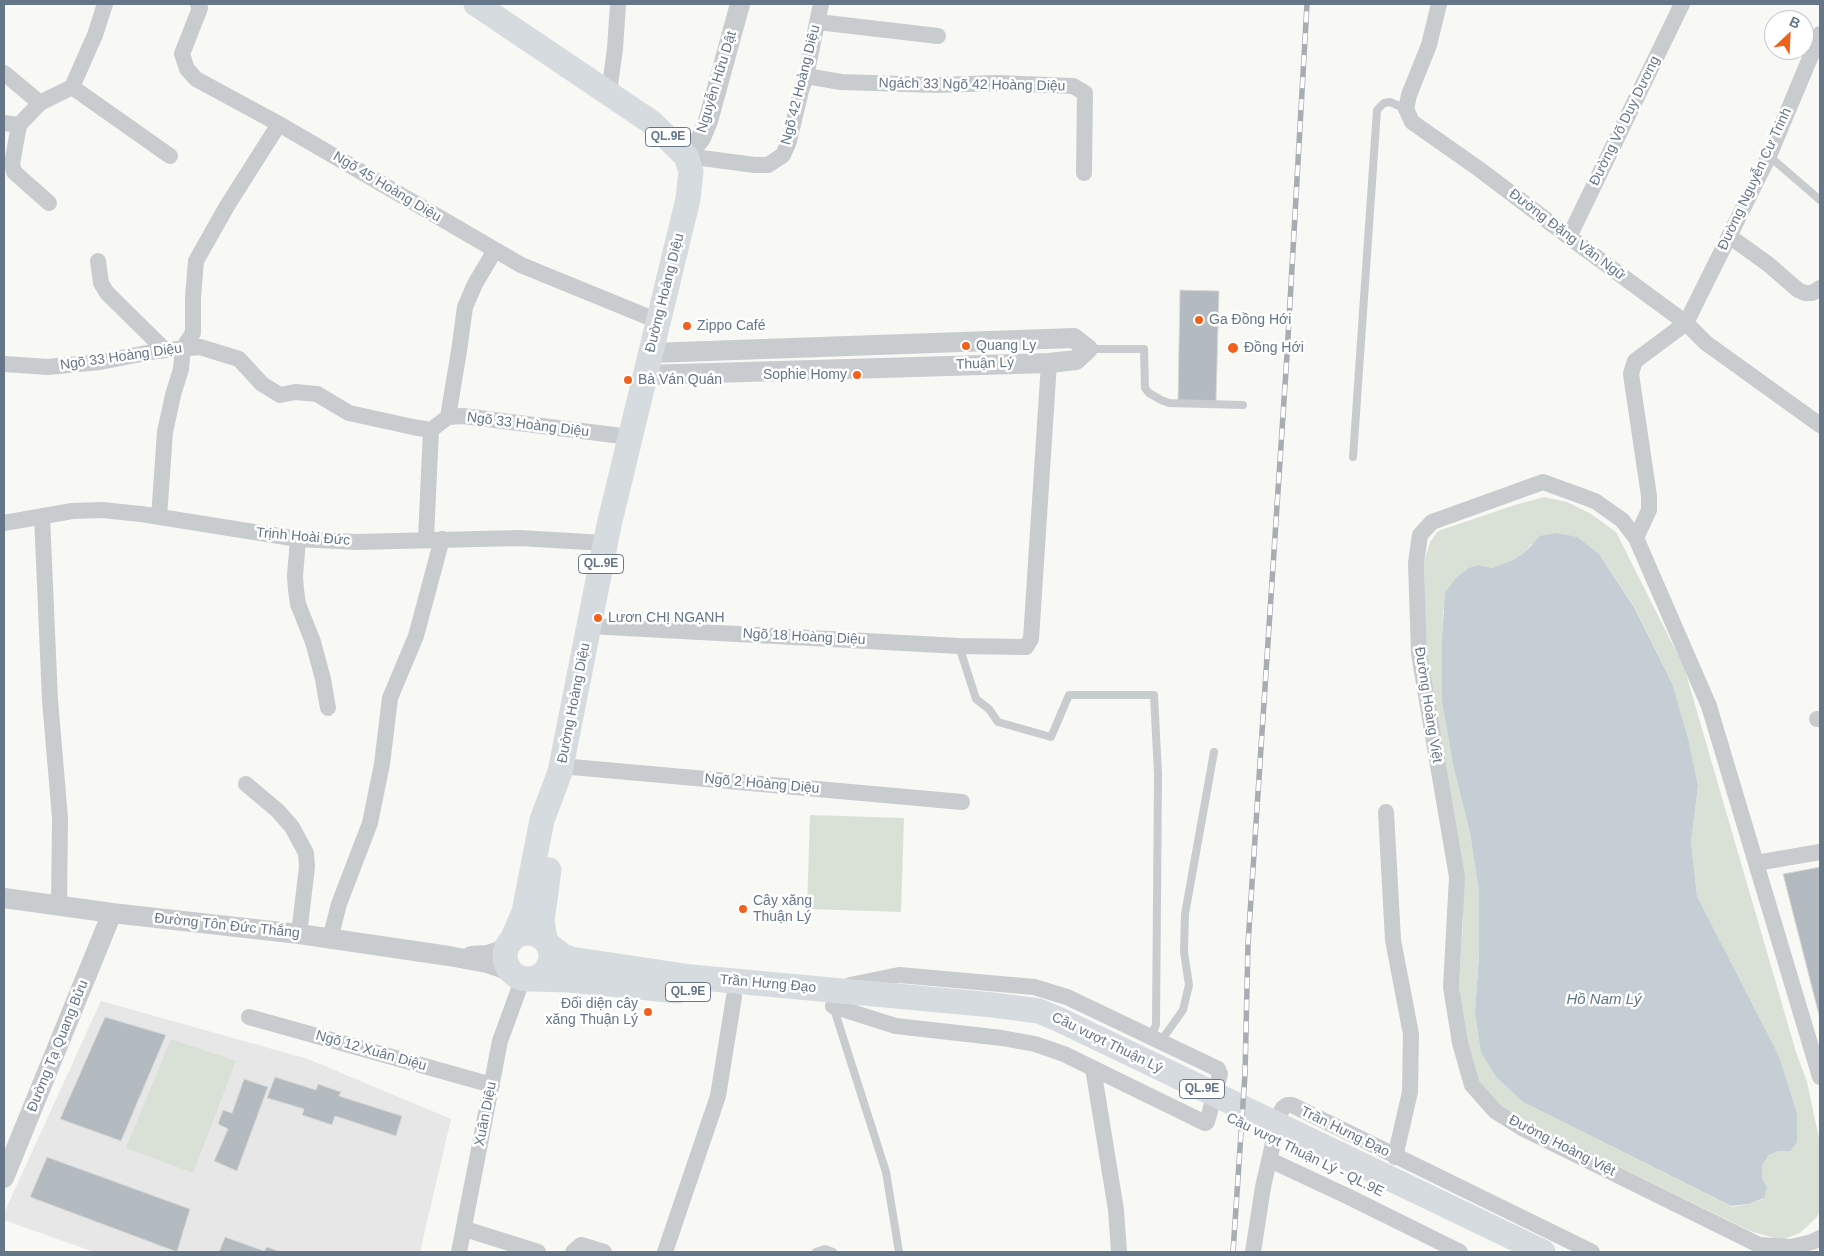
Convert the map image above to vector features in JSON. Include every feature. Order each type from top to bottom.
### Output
[{"type":"main road","name":"QL.9E","points":[[476,4],[651,122],[686,156]]},
{"type":"main road","name":"Đường Hoàng Diệu","points":[[547,942],[542,921],[557,824],[561,769],[605,544],[690,186],[691,170],[686,156]]},
{"type":"main road","name":"Đường Hoàng Diệu","points":[[509,943],[524,912],[542,820],[561,769]]},
{"type":"main road","points":[[532,933],[547,942],[551,952],[549,967],[544,972],[523,977],[510,969],[506,962],[505,954],[509,943],[518,935],[532,933]]},
{"type":"main road","name":"Trần Hưng Đạo","points":[[547,942],[563,956],[584,962],[691,976],[837,999]]},
{"type":"main road","name":"QL.9E","points":[[523,977],[734,997],[837,999]]},
{"type":"main road","name":"Cầu vượt Thuận Lý - QL.9E","points":[[837,999],[1025,1022],[1039,1027],[1504,1252]]},
{"type":"main road","name":"Cầu vượt Thuận Lý","points":[[837,999],[1020,1008],[1048,1014],[1543,1252]]},
{"type":"street","points":[[49,203],[14,172],[11,124],[40,103],[72,87],[95,35],[105,4]]},
{"type":"street","name":"Ngõ 45 Hoàng Diệu","points":[[198,4],[200,8],[182,54],[187,69],[196,80],[280,124],[521,264],[658,321]]},
{"type":"street","points":[[609,92],[615,49],[618,4]]},
{"type":"street","name":"Nguyễn Hữu Dật","points":[[686,156],[702,138],[740,4]]},
{"type":"street","name":"Ngõ 42 Hoàng Diệu","points":[[686,156],[755,165],[768,164],[783,155],[789,141],[806,76],[821,4]]},
{"type":"street","points":[[1406,109],[1409,95],[1429,45],[1439,4]]},
{"type":"street","name":"Đường Võ Duy Dương","points":[[1569,237],[1682,4]]},
{"type":"street","points":[[818,22],[938,36]]},
{"type":"street","name":"Đường Nguyễn Cư Trinh","points":[[1686,323],[1769,156],[1820,34]]},
{"type":"street","points":[[4,73],[40,103]]},
{"type":"street","name":"Ngách 33 Ngõ 42 Hoàng Diệu","points":[[806,76],[842,82],[936,85],[998,83],[1073,86],[1085,93],[1084,173]]},
{"type":"street","points":[[72,87],[170,156]]},
{"type":"street","name":"Đường Đặng Văn Ngữ","points":[[1406,109],[1412,122],[1479,169],[1686,323],[1706,342],[1820,425]]},
{"type":"street","points":[[159,517],[165,432],[173,394],[181,369],[184,348],[193,334],[196,260],[227,206],[280,124]]},
{"type":"street","points":[[1729,236],[1768,264],[1798,290],[1805,294],[1812,293],[1820,288]]},
{"type":"street","points":[[448,417],[465,307],[475,284],[495,250]]},
{"type":"street","points":[[98,261],[101,282],[107,293],[165,350]]},
{"type":"street","points":[[1636,538],[1649,510],[1649,496],[1631,374],[1636,361],[1686,323]]},
{"type":"street","name":"Thuận Lý","points":[[1074,338],[1088,349],[1076,360],[1049,363],[648,364],[1074,338]]},
{"type":"street","name":"Ngõ 33 Hoàng Diệu","points":[[4,364],[48,367],[100,362],[165,350],[200,347],[239,359],[262,384],[280,395],[295,392],[317,394],[349,413],[431,430],[448,417],[463,416],[630,437]]},
{"type":"street","name":"Ngõ 18 Hoàng Diệu","points":[[589,626],[958,646],[1026,647],[1031,639],[1049,363]]},
{"type":"street","points":[[330,939],[339,904],[370,823],[382,764],[390,698],[416,636],[434,539],[431,430]]},
{"type":"street","name":"Đường Hoàng Việt","points":[[1820,1077],[1817,1055],[1756,863],[1709,706],[1636,538],[1622,520],[1595,501],[1543,482],[1432,522],[1420,535],[1416,563],[1419,654],[1457,876],[1451,988],[1460,1043],[1472,1085],[1495,1111],[1522,1128],[1759,1244],[1792,1247],[1820,1238]]},
{"type":"street","name":"Trịnh Hoài Đức","points":[[4,523],[72,511],[102,510],[298,538],[357,542],[519,538],[605,544]]},
{"type":"street","points":[[42,516],[50,700],[60,818],[59,906]]},
{"type":"street","points":[[298,538],[295,576],[298,604],[313,642],[323,679],[328,708]]},
{"type":"street","name":"Ngõ 2 Hoàng Diệu","points":[[561,769],[962,802]]},
{"type":"street","points":[[246,784],[278,811],[296,834],[306,853],[307,867],[299,934]]},
{"type":"street","points":[[1386,812],[1393,940],[1411,1034],[1410,1092],[1395,1157]]},
{"type":"street","points":[[1756,863],[1820,852]]},
{"type":"street","name":"Đường Tôn Đức Thắng","points":[[4,898],[112,913],[299,934],[449,956]]},
{"type":"street","name":"Đường Tạ Quang Bửu","points":[[4,1178],[112,913]]},
{"type":"street","points":[[449,956],[487,955],[497,952],[509,943]]},
{"type":"street","points":[[449,956],[487,963],[523,977]]},
{"type":"street","points":[[900,975],[1034,987],[1067,997],[1156,1038],[1220,1071],[1206,1123],[1064,1054],[1035,1044],[1002,1038],[896,1026],[837,999],[900,975]]},
{"type":"street","name":"Xuân Diệu","points":[[460,1252],[500,1040],[523,977]]},
{"type":"street","points":[[664,1252],[718,1096],[734,997]]},
{"type":"street","name":"Ngõ 12 Xuân Diệu","points":[[249,1016],[492,1085]]},
{"type":"street","points":[[1094,1068],[1116,1210],[1119,1252]]},
{"type":"street","name":"Trần Hưng Đạo","points":[[1270,1160],[1280,1113],[1287,1105],[1292,1105],[1592,1252]]},
{"type":"street","points":[[1253,1252],[1263,1187],[1270,1160],[1460,1252]]},
{"type":"street","points":[[464,1229],[538,1252]]},
{"type":"street","points":[[1759,1244],[1784,1252]]},
{"type":"street","points":[[573,1252],[581,1245],[604,1252]]},
{"type":"lane","points":[[1353,457],[1377,110],[1384,103],[1390,102],[1406,109]]},
{"type":"lane","points":[[1769,156],[1820,200]]},
{"type":"lane","points":[[1088,349],[1144,349],[1145,388],[1154,397],[1169,403],[1243,405]]},
{"type":"lane","points":[[958,646],[976,699],[990,709],[998,722],[1051,737],[1069,695],[1154,695],[1158,774],[1156,1038]]},
{"type":"lane","points":[[1156,1038],[1183,1010],[1189,985],[1184,952],[1186,900],[1214,752]]},
{"type":"lane","points":[[837,999],[886,1172],[899,1252]]},
{"type":"lane","points":[[816,1252],[825,1249],[833,1252]]},
{"type":"shaded area","points":[[1544,497],[1567,502],[1591,514],[1616,532],[1684,667],[1796,1052],[1807,1082],[1820,1143],[1820,1211],[1817,1217],[1800,1233],[1781,1240],[1750,1231],[1532,1124],[1497,1103],[1481,1087],[1475,1072],[1463,1030],[1459,985],[1463,921],[1459,858],[1427,676],[1424,562],[1430,542],[1438,531]],"holes":[[[1531,544],[1599,554],[1634,606],[1672,683],[1698,786],[1691,842],[1697,896],[1779,1056],[1797,1113],[1790,1151],[1779,1151],[1769,1155],[1762,1166],[1762,1178],[1767,1187],[1763,1199],[1749,1204],[1732,1207],[1523,1102],[1496,1077],[1475,1011],[1479,956],[1479,892],[1470,833],[1453,765],[1442,702],[1443,611],[1479,565],[1492,568],[1513,560],[1525,552]]]},
{"type":"shaded area","points":[[810,815],[904,818],[901,912],[807,909]]},
{"type":"shaded area","points":[[101,1001],[308,1059],[451,1119],[420,1252],[94,1252],[4,1220],[4,1213]]},
{"type":"shaded area","points":[[171,1039],[236,1061],[193,1173],[126,1148]]},
{"type":"water","name":"Hồ Nam Lý","points":[[1556,533],[1577,537],[1599,554],[1634,607],[1672,683],[1688,739],[1698,786],[1691,842],[1697,896],[1779,1056],[1797,1113],[1797,1142],[1790,1151],[1779,1151],[1769,1155],[1762,1166],[1762,1178],[1767,1187],[1764,1198],[1749,1204],[1731,1206],[1523,1102],[1496,1077],[1481,1052],[1475,1011],[1479,956],[1479,892],[1470,833],[1453,765],[1442,702],[1442,639],[1445,593],[1456,578],[1469,568],[1479,565],[1492,568],[1513,560],[1525,552],[1540,536]]},
{"type":"building","name":"Ga Đồng Hới","points":[[1180,290],[1219,291],[1216,402],[1178,400]]},
{"type":"building","points":[[1820,867],[1820,1019],[1783,874]]},
{"type":"building","points":[[105,1017],[166,1035],[121,1141],[60,1119]]},
{"type":"building","points":[[275,1077],[316,1090],[318,1084],[341,1092],[339,1096],[402,1116],[396,1136],[335,1116],[332,1125],[302,1115],[304,1109],[267,1098]]},
{"type":"building","points":[[244,1079],[268,1087],[237,1171],[214,1161],[228,1129],[218,1124],[223,1110],[232,1113]]},
{"type":"building","points":[[47,1157],[190,1209],[177,1252],[30,1197]]},
{"type":"building","points":[[225,1237],[264,1251],[267,1247],[281,1252],[219,1252]]},
{"type":"railway","points":[[1233,1252],[1245,1074],[1248,944],[1287,355],[1307,4]]},
{"type":"place","name":"Ga Đồng Hới","points":[[1199,320]]},
{"type":"place","name":"Zippo Café","points":[[687,326]]},
{"type":"place","name":"Quang Ly","points":[[966,346]]},
{"type":"place","name":"Đồng Hới","points":[[1233,348]]},
{"type":"place","name":"Sophie Homy","points":[[857,375]]},
{"type":"place","name":"Bà Ván Quán","points":[[628,380]]},
{"type":"place","name":"Lươn CHỊ NGẠNH","points":[[598,618]]},
{"type":"place","name":"Cây xăng Thuận Lý","points":[[743,909]]},
{"type":"place","name":"Đối diện cây xăng Thuận Lý","points":[[648,1012]]}]
